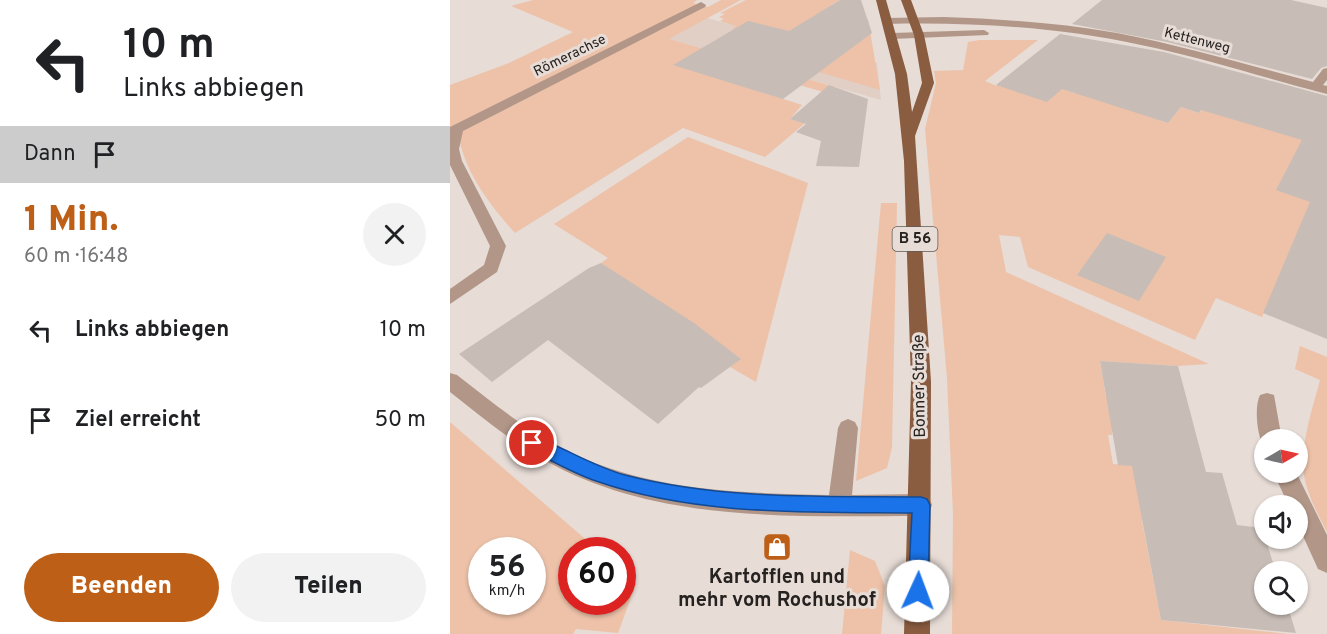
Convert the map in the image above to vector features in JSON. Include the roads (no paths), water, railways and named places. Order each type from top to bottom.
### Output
[{"type":"main road","name":"Bonner Straße","points":[[881,0],[902,74],[910,137],[921,382],[921,505],[916,634]]},
{"type":"main road","name":"Bonner Straße","points":[[906,0],[915,20],[928,82],[910,137]]},
{"type":"street","name":"Römerachse","points":[[453,130],[658,29],[701,5]]},
{"type":"street","name":"Kettenweg","points":[[887,21],[1006,23],[1128,39],[1321,88]]},
{"type":"street","points":[[658,29],[676,35]]},
{"type":"street","name":"Kettenweg","points":[[892,36],[1058,29]]},
{"type":"street","points":[[1321,88],[1327,71]]},
{"type":"street","points":[[450,298],[483,276],[491,268],[498,253],[497,239],[455,175],[452,149],[453,130]]},
{"type":"street","points":[[450,381],[532,443],[597,474],[625,483],[686,495],[765,503],[921,505]]},
{"type":"street","points":[[1266,401],[1270,429]]},
{"type":"street","points":[[839,505],[848,428]]},
{"type":"street","points":[[1289,483],[1327,561]]},
{"type":"place","name":"Kartofflen und mehr vom Rochushof","points":[[777,547]]}]
